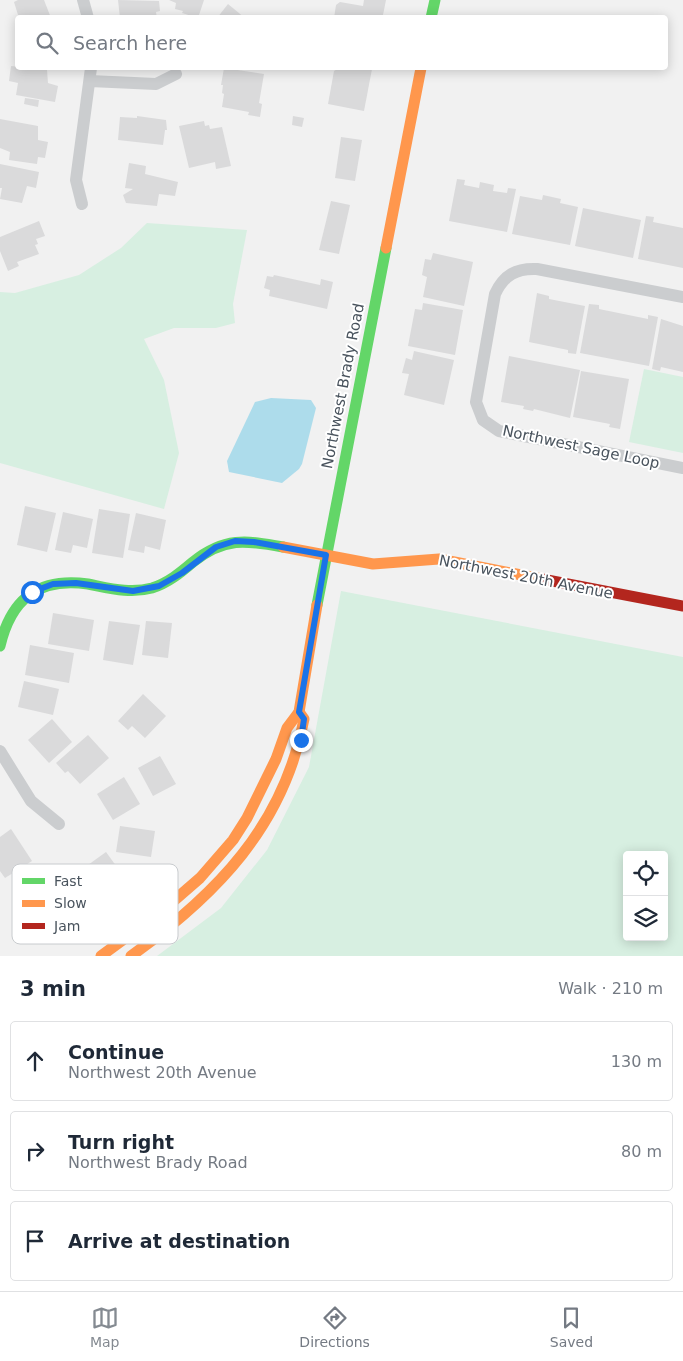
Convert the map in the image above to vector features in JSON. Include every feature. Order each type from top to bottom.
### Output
[{"type":"main road","points":[[432,15],[434,0]]},
{"type":"main road","name":"Northwest Brady Road","points":[[178,900],[199,881],[224,852],[247,819],[277,758],[289,720],[299,712],[326,555],[421,70]]},
{"type":"main road","name":"Northwest 20th Avenue","points":[[0,646],[4,627],[14,607],[32,592],[53,584],[76,583],[133,591],[159,586],[182,573],[216,547],[235,541],[254,542],[373,564],[439,559],[683,606]]},
{"type":"main road","name":"Northwest Brady Road","points":[[178,920],[192,909],[230,871],[253,839],[289,775],[301,740],[304,719],[299,712]]},
{"type":"main road","name":"Northwest Brady Road","points":[[101,956],[118,944]]},
{"type":"main road","name":"Northwest Brady Road","points":[[131,956],[147,944]]},
{"type":"street","points":[[83,0],[87,15]]},
{"type":"street","points":[[82,204],[76,180],[91,70]]},
{"type":"street","points":[[90,81],[156,84],[176,74]]},
{"type":"street","name":"Northwest Sage Loop","points":[[683,297],[537,269],[516,271],[500,284],[496,294],[476,402],[484,420],[499,431],[683,468]]},
{"type":"street","points":[[0,751],[31,801],[59,824]]},
{"type":"green space","points":[[147,223],[247,230],[233,304],[235,323],[216,328],[174,328],[144,339],[164,380],[179,453],[164,509],[0,463],[0,292],[15,293],[79,275],[121,248]]},
{"type":"green space","points":[[644,369],[683,377],[683,453],[629,442]]},
{"type":"green space","points":[[341,591],[683,657],[683,956],[157,956],[173,944],[178,944],[178,940],[221,908],[267,850],[309,767]]},
{"type":"water","points":[[271,398],[311,400],[316,408],[302,464],[299,469],[282,483],[229,472],[227,461],[255,402]]},
{"type":"building","points":[[18,0],[44,0],[50,15],[18,15],[14,2]]},
{"type":"building","points":[[118,0],[159,1],[160,11],[156,12],[156,15],[120,15]]},
{"type":"building","points":[[169,0],[204,0],[199,15],[182,13],[183,11],[175,9],[176,3]]},
{"type":"building","points":[[364,0],[386,0],[383,15],[334,15],[336,5],[340,2],[363,6]]},
{"type":"building","points":[[228,4],[241,15],[219,15]]},
{"type":"building","points":[[11,66],[15,66],[15,70],[47,70],[48,83],[58,86],[55,102],[16,95],[18,83],[9,81]]},
{"type":"building","points":[[224,70],[264,74],[259,103],[262,104],[260,117],[248,115],[249,112],[222,107],[224,94],[222,93],[223,85],[221,85]]},
{"type":"building","points":[[372,70],[364,111],[328,104],[334,71]]},
{"type":"building","points":[[25,98],[39,100],[38,107],[24,104]]},
{"type":"building","points":[[137,116],[166,120],[167,130],[165,130],[163,145],[118,140],[120,117],[137,118]]},
{"type":"building","points":[[293,116],[304,118],[302,127],[292,125]]},
{"type":"building","points":[[0,119],[38,126],[38,140],[48,142],[45,158],[38,157],[37,164],[9,160],[10,152],[0,148]]},
{"type":"building","points":[[204,121],[205,126],[209,125],[210,129],[222,127],[231,166],[216,169],[215,162],[189,168],[179,126]]},
{"type":"building","points":[[341,137],[362,140],[355,181],[335,178]]},
{"type":"building","points":[[129,163],[146,166],[145,174],[178,182],[175,196],[159,194],[157,206],[126,203],[123,195],[133,189],[125,188]]},
{"type":"building","points":[[0,164],[39,172],[36,188],[27,186],[22,203],[0,199],[2,188],[0,188]]},
{"type":"building","points":[[457,179],[465,180],[464,185],[479,188],[480,182],[494,185],[493,191],[507,193],[508,188],[516,189],[507,232],[449,221]]},
{"type":"building","points":[[543,195],[561,199],[560,203],[578,207],[570,245],[512,234],[520,196],[542,200]]},
{"type":"building","points":[[331,201],[350,205],[339,254],[319,250]]},
{"type":"building","points":[[583,208],[641,220],[633,258],[575,246]]},
{"type":"building","points":[[646,216],[654,217],[653,222],[683,228],[683,268],[638,259]]},
{"type":"building","points":[[39,221],[45,236],[36,239],[38,244],[35,245],[39,254],[17,262],[19,266],[8,271],[0,251],[0,237]]},
{"type":"building","points":[[433,253],[473,262],[464,306],[423,297],[427,277],[422,275],[425,259],[431,260]]},
{"type":"building","points":[[274,275],[320,285],[321,279],[333,282],[327,309],[269,296],[270,290],[264,288],[267,276],[273,277]]},
{"type":"building","points":[[537,293],[549,296],[549,299],[585,306],[576,354],[568,353],[568,350],[529,342]]},
{"type":"building","points":[[423,303],[463,310],[455,355],[408,346],[415,309],[422,310]]},
{"type":"building","points":[[589,304],[599,305],[599,309],[648,319],[648,315],[658,317],[649,366],[580,353]]},
{"type":"building","points":[[661,319],[683,326],[683,372],[661,367],[660,371],[652,369]]},
{"type":"building","points":[[414,351],[454,360],[444,405],[404,395],[409,374],[402,373],[406,358],[412,360]]},
{"type":"building","points":[[509,356],[580,370],[570,418],[534,409],[533,411],[523,409],[524,406],[501,402]]},
{"type":"building","points":[[581,371],[629,379],[620,429],[609,427],[610,424],[573,417]]},
{"type":"building","points":[[25,506],[56,513],[47,552],[17,545]]},
{"type":"building","points":[[99,509],[130,514],[123,558],[92,553]]},
{"type":"building","points":[[63,512],[93,519],[87,548],[73,545],[71,553],[55,550]]},
{"type":"building","points":[[136,513],[166,520],[160,550],[145,546],[144,553],[128,550]]},
{"type":"building","points":[[53,613],[94,620],[89,651],[48,644]]},
{"type":"building","points":[[109,621],[140,625],[133,665],[103,660]]},
{"type":"building","points":[[146,621],[172,623],[168,658],[142,655]]},
{"type":"building","points":[[30,645],[74,653],[69,683],[25,675]]},
{"type":"building","points":[[24,681],[59,689],[53,715],[18,707]]},
{"type":"building","points":[[143,694],[166,716],[145,738],[132,726],[128,730],[118,721]]},
{"type":"building","points":[[52,719],[72,742],[49,763],[28,740]]},
{"type":"building","points":[[88,735],[109,758],[80,784],[68,771],[65,773],[56,763]]},
{"type":"building","points":[[160,756],[176,784],[153,796],[138,768]]},
{"type":"building","points":[[124,777],[140,804],[113,820],[97,794]]},
{"type":"building","points":[[120,826],[155,831],[151,857],[116,852]]},
{"type":"building","points":[[11,829],[32,861],[27,864],[12,864],[12,874],[5,878],[0,871],[0,837]]},
{"type":"building","points":[[106,852],[115,864],[89,864]]},
{"type":"traffic: fast","points":[[432,15],[435,0]]},
{"type":"traffic: fast","points":[[317,605],[386,248]]},
{"type":"traffic: fast","points":[[0,646],[11,616],[19,604],[41,588],[55,584],[70,583],[88,584],[120,590],[144,590],[169,580],[204,554],[225,544],[246,542],[283,547]]},
{"type":"traffic: slow","points":[[386,248],[421,70]]},
{"type":"traffic: slow","points":[[283,547],[373,564],[439,559],[542,579]]},
{"type":"traffic: slow","points":[[178,897],[200,878],[233,840],[247,818],[276,759],[287,728],[299,712],[317,605]]},
{"type":"traffic: slow","points":[[178,919],[218,882],[242,855],[263,825],[280,793],[294,757],[304,719],[299,712]]},
{"type":"traffic: slow","points":[[101,956],[117,944]]},
{"type":"traffic: slow","points":[[131,956],[147,944]]},
{"type":"traffic: jam","points":[[542,579],[683,606]]},
{"type":"route","points":[[32,592],[53,584],[76,583],[107,589],[133,591],[159,586],[182,573],[216,547],[235,541],[254,542],[326,555],[299,712],[304,719],[301,740]]}]
